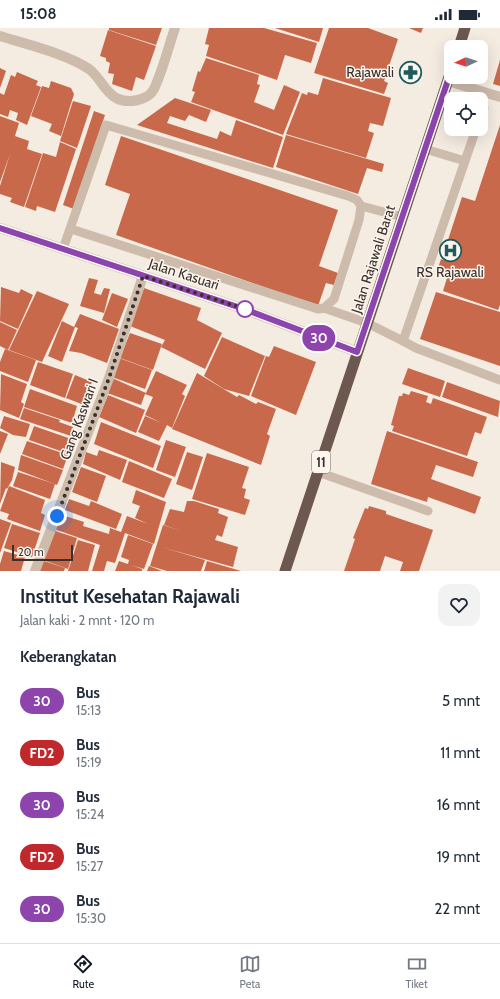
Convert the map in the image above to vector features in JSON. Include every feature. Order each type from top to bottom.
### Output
[{"type":"highway","points":[[461,40],[465,28]]},
{"type":"highway","name":"Jalan Rajawali Barat","points":[[285,571],[447,84]]},
{"type":"street","points":[[0,32],[1,28]]},
{"type":"street","points":[[0,36],[52,52],[88,68],[99,77],[106,88],[116,98],[128,101],[139,100],[153,90],[175,28]]},
{"type":"street","points":[[468,84],[500,98]]},
{"type":"street","name":"Jalan Kasuari","points":[[0,228],[244,309],[357,352]]},
{"type":"street","name":"Gang Kaswari I","points":[[35,571],[109,378],[143,276]]},
{"type":"lane","points":[[63,249],[106,125],[348,196],[357,200],[361,206],[360,220],[334,299],[324,308]]},
{"type":"lane","points":[[403,341],[474,136]]},
{"type":"lane","points":[[425,149],[465,161]]},
{"type":"lane","points":[[361,206],[403,217]]},
{"type":"lane","points":[[71,229],[310,307],[324,308],[367,323],[416,348],[500,380]]},
{"type":"lane","points":[[318,472],[428,511]]},
{"type":"building","points":[[109,28],[162,28],[156,45],[109,30]]},
{"type":"building","points":[[209,28],[264,28],[317,43],[311,63],[285,55],[277,80],[206,56],[209,45],[205,44]]},
{"type":"building","points":[[275,28],[323,28],[319,42]]},
{"type":"building","points":[[329,28],[368,28],[398,39],[384,81],[388,83],[384,94],[314,73]]},
{"type":"building","points":[[409,28],[423,28],[421,33]]},
{"type":"building","points":[[108,30],[156,46],[144,80],[136,77],[132,91],[112,84],[114,74],[108,73],[110,63],[106,61],[106,58],[100,56]]},
{"type":"building","points":[[206,58],[259,75],[257,84],[260,85],[254,102],[274,110],[284,85],[300,92],[283,135],[191,102],[195,92],[192,91],[198,71],[200,72]]},
{"type":"building","points":[[500,60],[500,86],[493,84]]},
{"type":"building","points":[[0,68],[6,71],[0,88]]},
{"type":"building","points":[[17,72],[38,81],[36,85],[41,87],[27,125],[16,120],[18,113],[10,110],[8,117],[0,114],[0,93],[4,95],[11,75],[15,77]]},
{"type":"building","points":[[323,78],[391,98],[383,126],[370,123],[368,131],[374,133],[366,158],[286,134],[302,93],[307,95],[308,92],[318,95]]},
{"type":"building","points":[[51,81],[71,88],[74,94],[61,136],[49,131],[52,124],[31,116],[42,86],[49,88]]},
{"type":"building","points":[[175,98],[211,110],[206,122],[189,115],[185,121],[170,116],[167,123],[217,139],[220,131],[231,136],[236,120],[283,137],[273,168],[137,125]]},
{"type":"building","points":[[73,101],[91,106],[77,148],[60,141]]},
{"type":"building","points":[[94,111],[105,115],[74,209],[63,205]]},
{"type":"building","points":[[0,116],[19,123],[15,136],[29,141],[27,149],[42,154],[24,207],[10,202],[12,198],[0,194],[0,186],[10,154],[0,182]]},
{"type":"building","points":[[500,125],[500,305],[498,310],[443,291],[447,278],[436,274],[441,259],[449,262],[454,249],[446,246],[462,197],[475,201]]},
{"type":"building","points":[[286,135],[384,164],[382,172],[367,168],[358,194],[276,167]]},
{"type":"building","points":[[121,136],[338,210],[319,266],[338,273],[334,285],[326,283],[318,306],[116,235],[130,194],[105,185]]},
{"type":"building","points":[[60,142],[76,149],[55,212],[37,206],[36,211],[25,207],[43,153],[56,157]]},
{"type":"building","points":[[89,278],[98,280],[94,293],[101,295],[104,288],[110,289],[104,313],[80,306]]},
{"type":"building","points":[[1,287],[19,293],[21,289],[33,295],[18,329],[0,321]]},
{"type":"building","points":[[144,288],[201,308],[197,320],[222,333],[205,369],[161,347],[165,340],[130,326]]},
{"type":"building","points":[[37,291],[69,304],[42,362],[9,350]]},
{"type":"building","points":[[436,292],[500,312],[500,366],[420,339]]},
{"type":"building","points":[[112,293],[128,299],[117,327],[102,320]]},
{"type":"building","points":[[80,314],[119,329],[107,363],[81,353],[69,351],[78,328],[75,327],[62,362],[48,356],[62,321],[74,327]]},
{"type":"building","points":[[0,322],[17,330],[8,350],[0,346]]},
{"type":"building","points":[[130,333],[162,344],[153,370],[120,358]]},
{"type":"building","points":[[222,337],[265,356],[249,396],[224,389],[204,376]]},
{"type":"building","points":[[274,346],[316,362],[296,415],[251,396],[266,356],[269,357]]},
{"type":"building","points":[[5,349],[36,360],[28,382],[0,371],[0,362]]},
{"type":"building","points":[[119,358],[152,370],[145,389],[112,377]]},
{"type":"building","points":[[38,362],[73,374],[65,398],[30,385]]},
{"type":"building","points":[[408,368],[445,381],[440,397],[402,384]]},
{"type":"building","points":[[156,371],[187,385],[182,394],[185,396],[172,428],[167,425],[159,441],[138,432],[145,416],[162,423],[145,415],[153,397],[145,394],[141,405],[107,393],[112,378],[146,393]]},
{"type":"building","points":[[197,373],[237,397],[239,395],[256,404],[258,402],[276,409],[267,434],[270,436],[261,465],[172,429]]},
{"type":"building","points":[[1,374],[27,384],[21,402],[24,404],[19,418],[0,410]]},
{"type":"building","points":[[75,375],[92,382],[84,405],[66,398]]},
{"type":"building","points":[[447,382],[500,401],[498,417],[442,397]]},
{"type":"building","points":[[30,389],[77,406],[72,423],[24,407]]},
{"type":"building","points":[[411,391],[428,396],[426,402],[431,404],[433,398],[487,417],[481,434],[475,432],[467,456],[392,431],[394,426],[391,425],[399,396],[402,396],[403,393],[409,395]]},
{"type":"building","points":[[108,395],[145,410],[136,433],[99,417]]},
{"type":"building","points":[[24,408],[60,420],[59,422],[73,427],[71,436],[20,419]]},
{"type":"building","points":[[4,416],[30,424],[26,437],[13,435],[0,428]]},
{"type":"building","points":[[101,422],[161,446],[153,468],[94,444]]},
{"type":"building","points":[[34,426],[74,440],[69,454],[29,440]]},
{"type":"building","points":[[0,431],[8,434],[0,454]]},
{"type":"building","points":[[387,431],[478,462],[473,477],[436,465],[431,479],[481,497],[475,514],[428,497],[427,502],[371,484]]},
{"type":"building","points":[[166,440],[186,447],[175,477],[156,470]]},
{"type":"building","points":[[27,441],[68,455],[63,469],[22,454]]},
{"type":"building","points":[[99,450],[127,460],[120,480],[83,464],[86,452],[97,456]]},
{"type":"building","points":[[187,452],[203,457],[192,490],[176,484]]},
{"type":"building","points":[[207,453],[249,467],[242,488],[246,489],[244,498],[250,500],[245,515],[192,499]]},
{"type":"building","points":[[21,455],[63,470],[57,485],[18,470]]},
{"type":"building","points":[[129,461],[172,479],[164,498],[122,482]]},
{"type":"building","points":[[1,462],[15,467],[12,480],[7,489],[6,488],[0,504]]},
{"type":"building","points":[[81,467],[106,476],[97,502],[72,492]]},
{"type":"building","points":[[18,472],[55,484],[50,499],[13,486]]},
{"type":"building","points":[[9,486],[45,500],[41,513],[45,515],[40,531],[7,519],[9,514],[0,511]]},
{"type":"building","points":[[136,490],[166,502],[154,544],[125,533],[115,563],[107,561],[104,571],[92,571],[100,545],[54,529],[59,514],[84,522],[83,526],[109,534],[110,528],[121,532],[127,516],[148,524],[135,518],[140,506],[132,503]]},
{"type":"building","points":[[69,499],[89,506],[91,501],[122,514],[116,529],[65,510]]},
{"type":"building","points":[[187,501],[194,501],[219,509],[218,513],[228,517],[222,537],[217,535],[215,540],[238,547],[233,567],[161,547],[205,560],[201,571],[167,571],[150,566],[163,525],[181,531],[164,525],[170,509],[184,512]]},
{"type":"building","points":[[369,506],[386,511],[386,514],[433,530],[419,571],[400,571],[403,562],[385,556],[380,571],[344,571],[355,539],[353,538],[365,508],[368,509]]},
{"type":"building","points":[[0,519],[11,523],[0,553]]},
{"type":"building","points":[[12,524],[40,533],[32,557],[4,548]]},
{"type":"building","points":[[52,530],[77,538],[68,569],[43,560]]},
{"type":"building","points":[[128,535],[153,544],[144,569],[131,565],[142,569],[142,571],[115,571],[119,561],[128,564],[129,560],[121,557]]},
{"type":"building","points":[[78,540],[95,545],[88,571],[68,571]]},
{"type":"building","points":[[4,551],[25,557],[21,571],[0,571],[0,564]]},
{"type":"building","points":[[41,560],[65,568],[64,571],[37,571]]},
{"type":"building","points":[[207,561],[241,571],[204,571]]},
{"type":"building","points":[[149,566],[162,571],[147,571]]},
{"type":"bus line","name":"30","points":[[0,228],[244,309],[357,352],[447,84]]},
{"type":"place","name":"Rajawali","points":[[410,72]]},
{"type":"place","name":"RS Rajawali","points":[[450,250]]},
{"type":"route","points":[[57,516],[109,378],[143,276],[245,309]]}]
